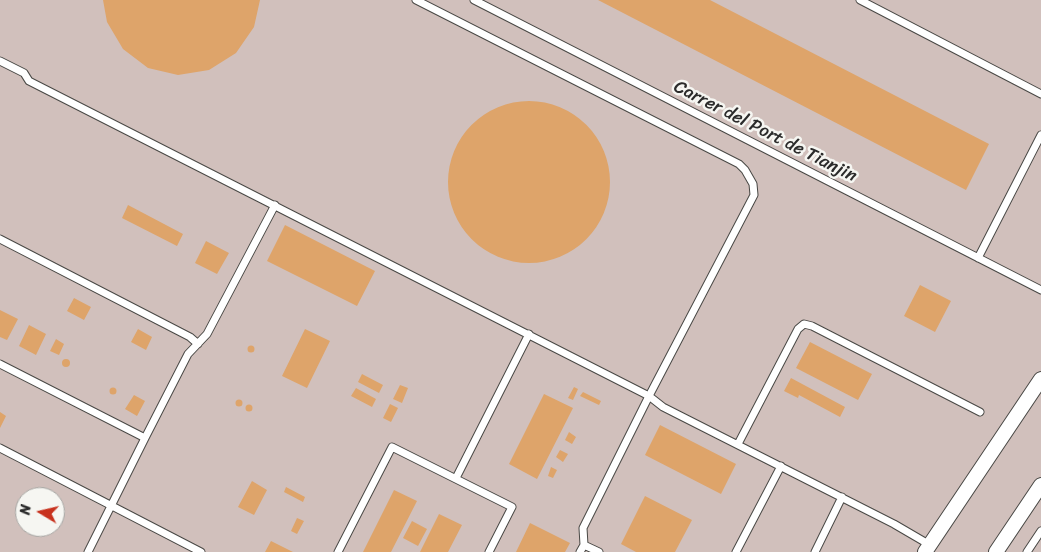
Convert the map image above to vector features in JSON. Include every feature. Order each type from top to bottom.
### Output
[{"type":"street","points":[[927,548],[1041,380]]},
{"type":"street","points":[[996,552],[1041,486]]},
{"type":"lane","points":[[416,0],[738,164],[749,176],[754,195],[649,396],[583,528],[584,545],[580,552]]},
{"type":"lane","name":"Carrer del Port de Tianjin","points":[[474,0],[1041,290]]},
{"type":"lane","points":[[860,0],[1041,94]]},
{"type":"lane","points":[[0,61],[24,73],[30,81],[529,334],[649,396],[663,406],[842,497],[927,548]]},
{"type":"lane","points":[[978,258],[1041,135]]},
{"type":"lane","points":[[88,552],[188,354],[207,334],[275,205]]},
{"type":"lane","points":[[0,239],[190,337],[198,344]]},
{"type":"lane","points":[[738,444],[798,329],[804,324],[980,412]]},
{"type":"lane","points":[[456,478],[529,334]]},
{"type":"lane","points":[[0,364],[145,438]]},
{"type":"lane","points":[[338,552],[392,447],[512,508],[489,552]]},
{"type":"lane","points":[[0,448],[201,552]]},
{"type":"lane","points":[[736,552],[781,466]]},
{"type":"lane","points":[[815,552],[842,497]]},
{"type":"lane","points":[[1027,552],[1041,532]]},
{"type":"lane","points":[[584,545],[599,552]]},
{"type":"shaded area","points":[[0,0],[1041,0],[1041,552],[0,552]]},
{"type":"building","points":[[103,0],[260,0],[254,27],[236,53],[209,70],[178,75],[148,68],[123,49],[107,22]]},
{"type":"building","points":[[598,0],[710,0],[989,144],[966,190]]},
{"type":"building","points":[[529,101],[560,107],[586,125],[604,151],[610,182],[604,213],[586,239],[560,257],[529,263],[498,257],[472,239],[454,213],[448,182],[454,151],[472,125],[498,107]]},
{"type":"building","points":[[128,205],[183,234],[177,246],[122,218]]},
{"type":"building","points":[[285,225],[375,271],[357,306],[267,261]]},
{"type":"building","points":[[206,241],[229,253],[217,274],[195,263]]},
{"type":"building","points":[[920,285],[951,301],[935,332],[904,316]]},
{"type":"building","points":[[74,298],[91,307],[84,320],[67,311]]},
{"type":"building","points":[[0,310],[18,319],[7,340],[0,337]]},
{"type":"building","points":[[29,325],[46,334],[36,355],[19,346]]},
{"type":"building","points":[[138,329],[152,337],[146,350],[131,342]]},
{"type":"building","points":[[305,329],[330,341],[307,388],[282,376]]},
{"type":"building","points":[[56,339],[64,344],[59,355],[50,351]]},
{"type":"building","points":[[810,342],[872,374],[858,400],[796,368]]},
{"type":"building","points":[[251,345],[255,349],[251,353],[247,349]]},
{"type":"building","points":[[66,359],[70,363],[66,367],[62,363]]},
{"type":"building","points":[[362,374],[383,385],[379,393],[358,382]]},
{"type":"building","points":[[791,378],[845,407],[840,417],[799,395],[798,398],[784,391]]},
{"type":"building","points":[[400,385],[408,388],[402,403],[393,399]]},
{"type":"building","points":[[113,387],[117,391],[113,395],[109,391]]},
{"type":"building","points":[[574,387],[578,389],[573,400],[568,398]]},
{"type":"building","points":[[356,388],[376,399],[372,407],[351,396]]},
{"type":"building","points":[[583,392],[601,401],[599,405],[580,396]]},
{"type":"building","points":[[544,394],[573,408],[537,479],[509,464]]},
{"type":"building","points":[[134,395],[145,401],[137,416],[125,409]]},
{"type":"building","points":[[239,399],[243,403],[239,407],[235,403]]},
{"type":"building","points":[[249,404],[253,408],[249,412],[245,408]]},
{"type":"building","points":[[390,404],[398,408],[391,422],[383,418]]},
{"type":"building","points":[[0,412],[6,416],[0,428]]},
{"type":"building","points":[[660,425],[736,464],[721,494],[645,455]]},
{"type":"building","points":[[569,432],[576,437],[572,444],[565,440]]},
{"type":"building","points":[[560,450],[568,454],[563,462],[556,457]]},
{"type":"building","points":[[551,467],[557,470],[553,478],[548,476]]},
{"type":"building","points":[[252,481],[267,490],[254,515],[238,507]]},
{"type":"building","points":[[286,487],[305,497],[303,502],[284,492]]},
{"type":"building","points":[[394,490],[417,501],[391,552],[363,552]]},
{"type":"building","points":[[645,496],[692,520],[675,552],[636,552],[621,544]]},
{"type":"building","points":[[439,514],[462,525],[448,552],[420,552]]},
{"type":"building","points":[[297,518],[304,521],[297,534],[291,531]]},
{"type":"building","points":[[412,521],[427,529],[418,546],[403,538]]},
{"type":"building","points":[[530,523],[570,543],[565,552],[516,552]]},
{"type":"building","points":[[271,541],[293,552],[265,552]]}]
